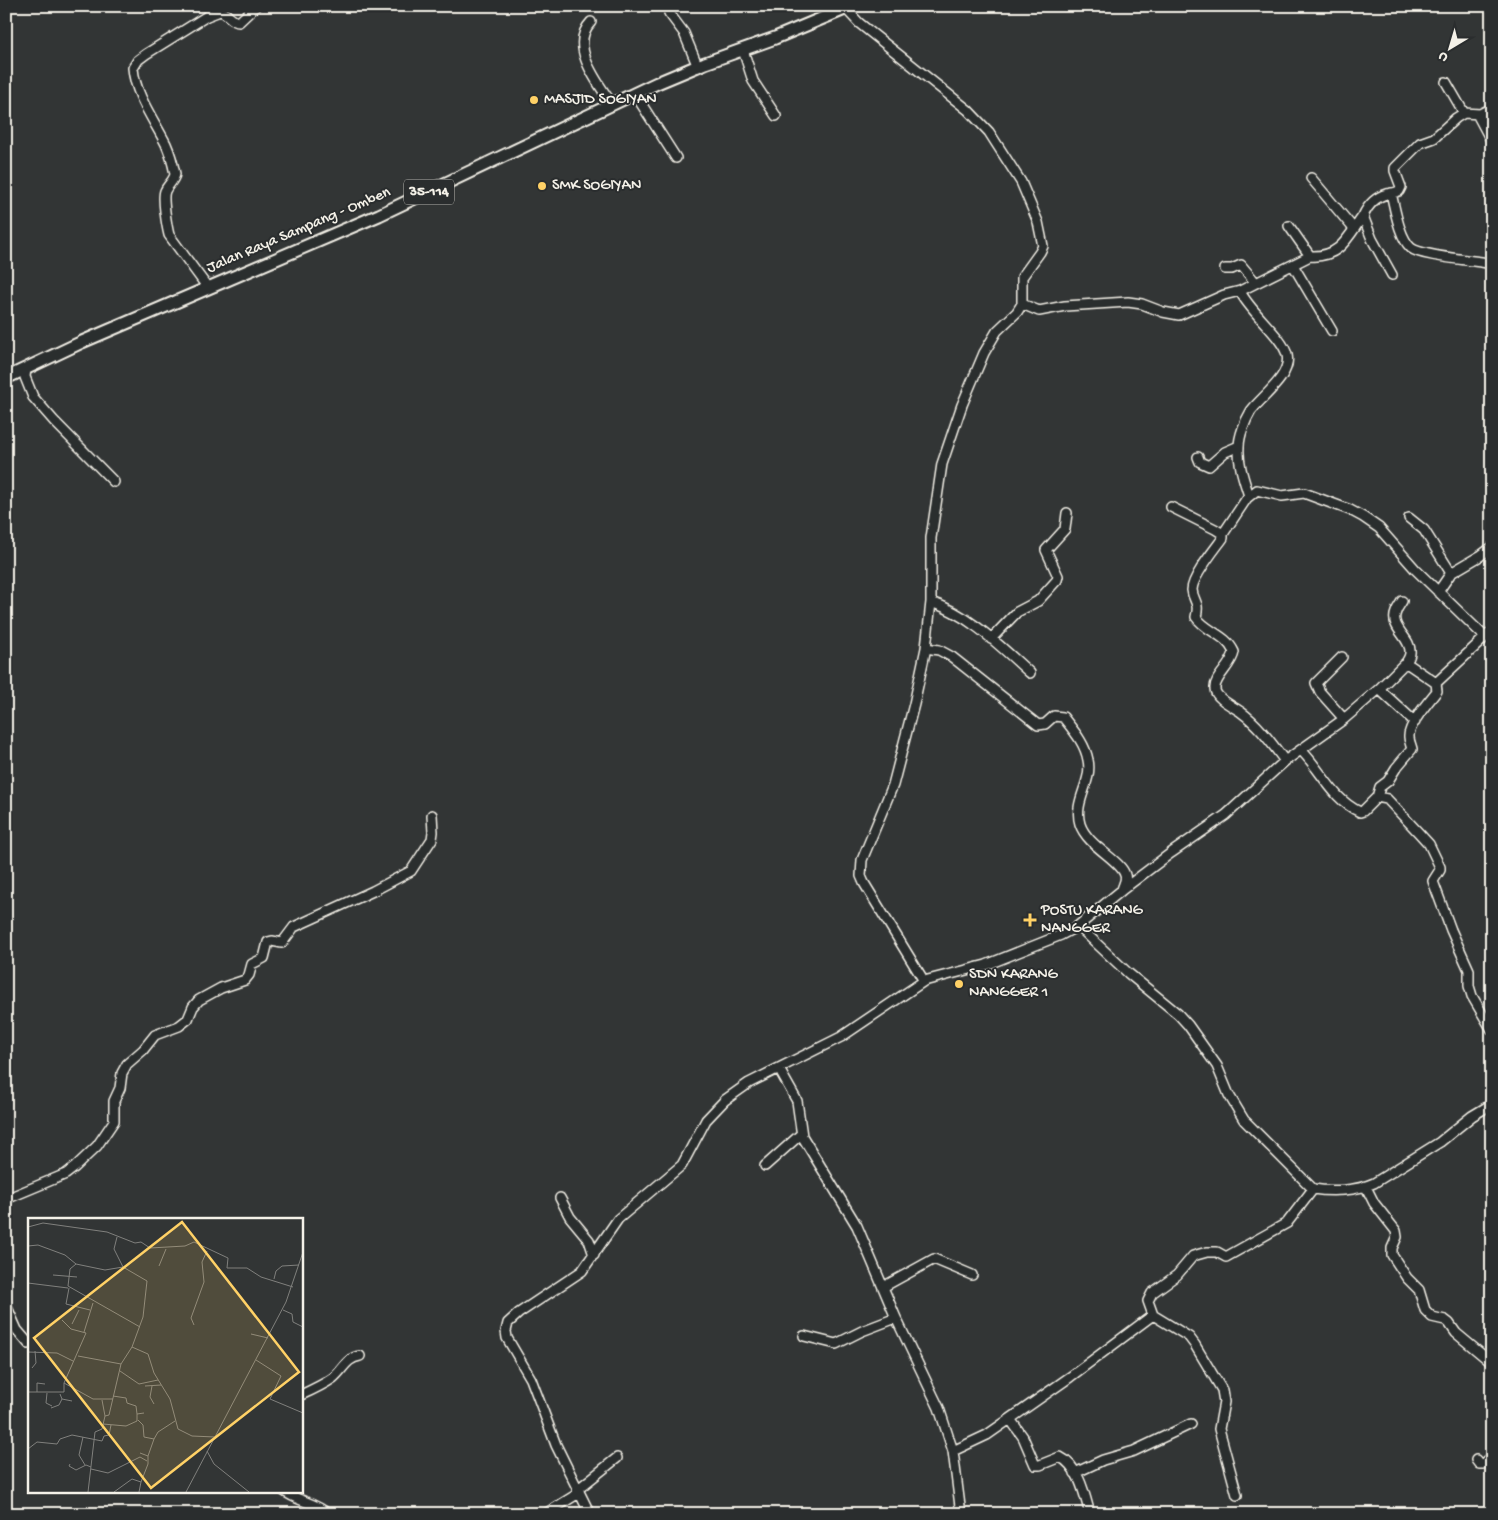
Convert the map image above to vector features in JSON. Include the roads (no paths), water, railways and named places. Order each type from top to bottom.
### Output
[{"type":"main road","name":"Jalan Raya Sampang - Omben","points":[[6,378],[404,203],[612,104],[698,67],[849,8]]},
{"type":"street","points":[[208,288],[169,235],[166,225],[164,194],[174,180],[175,174],[166,144],[138,90],[133,68],[138,60],[146,54],[207,16],[220,11],[225,12],[232,20],[239,22],[256,6]]},
{"type":"street","points":[[849,8],[860,23],[976,117],[989,132],[1021,182],[1038,222],[1043,246],[1022,276],[1022,304],[1012,318],[997,331],[989,343],[962,405],[942,464],[931,538],[931,602],[926,648],[893,785],[862,860],[861,876],[868,890],[924,981]]},
{"type":"street","points":[[669,13],[684,33],[698,67]]},
{"type":"street","points":[[591,22],[584,33],[584,50],[594,79],[612,104]]},
{"type":"street","points":[[743,50],[754,81],[776,116]]},
{"type":"street","points":[[1446,82],[1464,113]]},
{"type":"street","points":[[635,94],[676,158]]},
{"type":"street","points":[[1022,304],[1039,311],[1065,306],[1128,302],[1142,304],[1163,312],[1179,315],[1224,295],[1240,291],[1310,256],[1320,257],[1333,252],[1346,242],[1374,200],[1380,196],[1397,193],[1400,189],[1395,170],[1400,161],[1420,143],[1434,138],[1464,113],[1477,114],[1492,108]]},
{"type":"street","points":[[1477,114],[1492,142]]},
{"type":"street","points":[[1311,178],[1354,229]]},
{"type":"street","points":[[1391,194],[1399,225],[1408,244],[1414,250],[1455,260],[1492,264]]},
{"type":"street","points":[[1362,216],[1372,240],[1392,275]]},
{"type":"street","points":[[1289,226],[1310,256]]},
{"type":"street","points":[[1225,269],[1232,270],[1241,265],[1256,283]]},
{"type":"street","points":[[1293,265],[1332,331]]},
{"type":"street","points":[[1240,291],[1284,348],[1288,356],[1280,380],[1250,414],[1239,446],[1241,474],[1249,496]]},
{"type":"street","points":[[26,368],[25,377],[32,397],[54,422],[114,482]]},
{"type":"street","points":[[1198,457],[1200,462],[1209,466],[1225,452],[1239,446]]},
{"type":"street","points":[[1285,761],[1247,717],[1216,694],[1217,682],[1231,662],[1234,652],[1228,641],[1196,617],[1198,605],[1192,588],[1195,580],[1223,538],[1222,534],[1249,496],[1257,490],[1282,496],[1304,493],[1350,510],[1363,517],[1379,528],[1438,592],[1488,634],[1436,683]]},
{"type":"street","points":[[1171,507],[1222,534]]},
{"type":"street","points":[[991,639],[1016,612],[1038,601],[1057,580],[1058,576],[1046,550],[1065,529],[1067,512]]},
{"type":"street","points":[[1409,518],[1424,530],[1451,573]]},
{"type":"street","points":[[1438,592],[1451,573],[1492,547]]},
{"type":"street","points":[[590,1514],[556,1445],[531,1380],[507,1338],[508,1323],[519,1312],[575,1277],[587,1265],[618,1219],[682,1165],[706,1120],[717,1108],[749,1083],[841,1037],[924,981],[986,965],[1061,935],[1078,926],[1171,853],[1223,818],[1285,761],[1344,719],[1379,689],[1404,664],[1409,657],[1410,648],[1398,630],[1395,618],[1395,613],[1402,601]]},
{"type":"street","points":[[931,602],[948,608],[964,617],[1030,672]]},
{"type":"street","points":[[926,648],[939,650],[952,657],[1038,724],[1045,724],[1056,715],[1063,717],[1083,745],[1088,759],[1087,777],[1078,809],[1080,823],[1088,838],[1123,871],[1126,880],[1122,890]]},
{"type":"street","points":[[1342,657],[1316,683],[1320,692],[1344,719]]},
{"type":"street","points":[[1301,750],[1311,759],[1338,797],[1356,810],[1363,811],[1377,797],[1380,787],[1388,781],[1412,749],[1409,737],[1415,722],[1437,691],[1436,683],[1408,664],[1404,664]]},
{"type":"street","points":[[1379,689],[1415,722]]},
{"type":"street","points":[[1377,797],[1381,797],[1391,803],[1429,844],[1434,853],[1440,870],[1434,884],[1451,930],[1469,970],[1469,986],[1472,996],[1492,1030]]},
{"type":"street","points":[[6,1199],[66,1174],[97,1146],[114,1121],[114,1101],[120,1088],[122,1073],[127,1064],[143,1050],[155,1035],[174,1028],[185,1021],[199,1000],[221,988],[245,980],[252,964],[264,958],[268,942],[282,943],[294,927],[411,870],[432,839],[432,815]]},
{"type":"street","points":[[1078,926],[1188,1025],[1217,1066],[1229,1095],[1244,1120],[1313,1189],[1333,1191],[1366,1186],[1412,1160],[1492,1104]]},
{"type":"street","points":[[779,1069],[797,1101],[805,1143],[856,1226],[938,1408],[953,1451],[961,1514]]},
{"type":"street","points":[[765,1166],[802,1134]]},
{"type":"street","points":[[1366,1186],[1374,1203],[1396,1231],[1397,1237],[1392,1252],[1406,1278],[1419,1290],[1426,1310],[1432,1317],[1446,1320],[1456,1334],[1492,1363]]},
{"type":"street","points":[[1237,1495],[1219,1429],[1224,1402],[1222,1390],[1188,1337],[1153,1315],[1149,1305],[1150,1297],[1177,1275],[1193,1256],[1207,1252],[1217,1252],[1226,1258],[1287,1223],[1313,1189]]},
{"type":"street","points":[[560,1198],[570,1217],[589,1240],[594,1255]]},
{"type":"street","points":[[883,1287],[934,1259],[972,1275]]},
{"type":"street","points":[[6,1305],[17,1330],[28,1343]]},
{"type":"street","points":[[953,1451],[987,1435],[1070,1377],[1153,1315]]},
{"type":"street","points":[[804,1336],[836,1344],[862,1331],[896,1318]]},
{"type":"street","points":[[302,1395],[340,1372],[351,1358],[360,1356]]},
{"type":"street","points":[[1010,1419],[1023,1437],[1035,1464],[1040,1465],[1060,1457],[1066,1461],[1075,1473],[1085,1494],[1090,1514]]},
{"type":"street","points":[[1075,1473],[1103,1460],[1134,1451],[1192,1424]]},
{"type":"street","points":[[1476,1460],[1479,1464],[1483,1464],[1492,1455]]},
{"type":"street","points":[[545,1514],[578,1492],[617,1458]]},
{"type":"street","points":[[285,1492],[289,1496],[323,1510],[328,1514]]},
{"type":"place","name":"MASJID SOGIYAN","points":[[534,100]]},
{"type":"place","name":"SMK SOGIYAN","points":[[542,186]]},
{"type":"place","name":"POSTU KARANG NANGGER","points":[[1030,920]]},
{"type":"place","name":"SDN KARANG NANGGER 1","points":[[959,984]]}]
